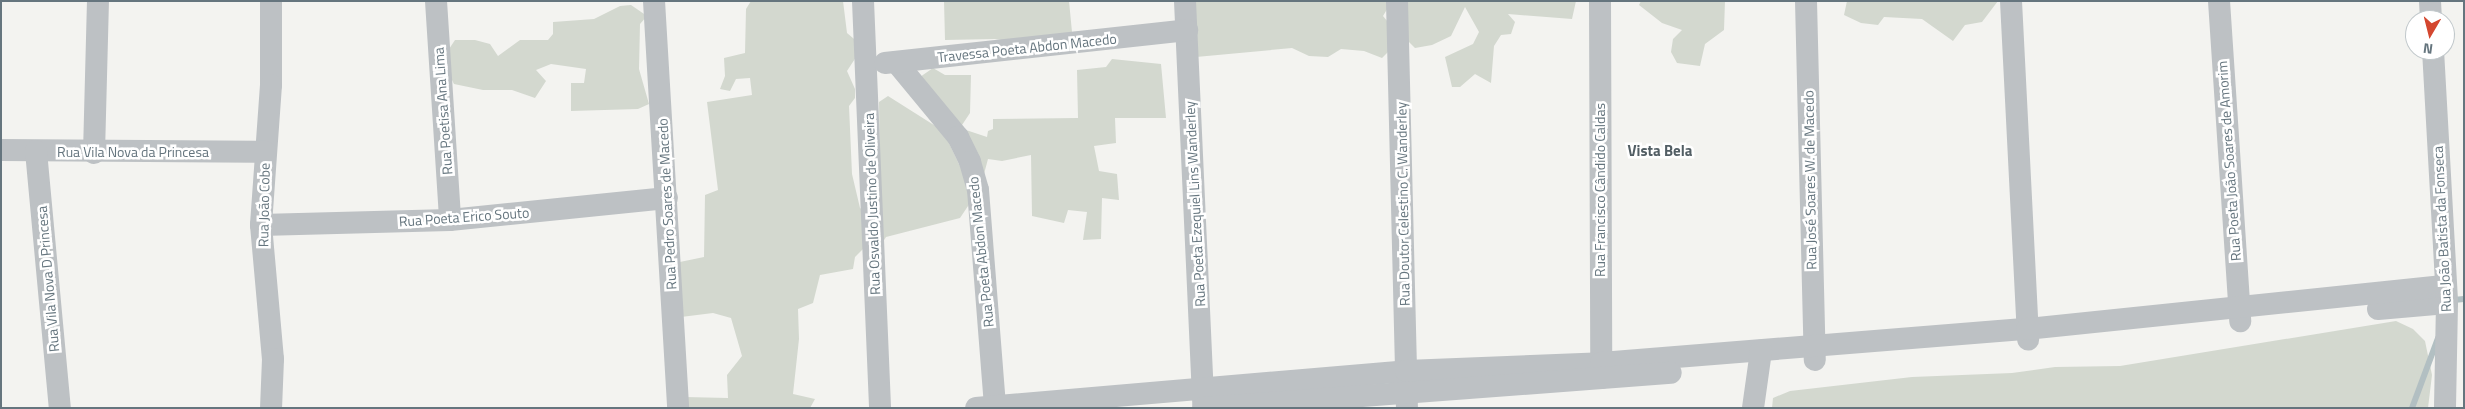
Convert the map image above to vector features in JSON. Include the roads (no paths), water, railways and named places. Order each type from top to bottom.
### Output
[{"type":"street","points":[[94,153],[98,1]]},
{"type":"street","name":"Rua João Cobe","points":[[271,1],[271,85],[261,225],[273,358],[271,408]]},
{"type":"street","name":"Rua Poetisa Ana Lima","points":[[436,1],[450,220]]},
{"type":"street","name":"Rua Pedro Soares de Macedo","points":[[654,1],[678,408]]},
{"type":"street","name":"Rua Osvaldo Justino de Oliveira","points":[[863,1],[880,408]]},
{"type":"street","name":"Rua Poeta Ezequiel Lins Wanderley","points":[[1185,1],[1203,402]]},
{"type":"street","name":"Rua Doutor Celestino C. Wanderley","points":[[1397,1],[1407,390]]},
{"type":"street","name":"Rua Francisco Cândido Caldas","points":[[1600,1],[1601,371]]},
{"type":"street","name":"Rua José Soares W. de Macedo","points":[[1806,1],[1815,353]]},
{"type":"street","points":[[2011,1],[2028,335]]},
{"type":"street","name":"Rua Poeta João Soares de Amorim","points":[[2219,1],[2240,315]]},
{"type":"street","name":"Travessa Poeta Abdon Macedo","points":[[867,65],[1187,30]]},
{"type":"street","name":"Rua João Batista da Fonseca","points":[[2434,60],[2450,280],[2446,408]]},
{"type":"street","name":"Rua Poeta Abdon Macedo","points":[[896,62],[958,137],[970,162],[978,190],[988,407]]},
{"type":"street","name":"Rua Vila Nova da Princesa","points":[[1,150],[94,153],[265,152]]},
{"type":"street","name":"Rua Vila Nova D Princesa","points":[[36,151],[60,408]]},
{"type":"street","name":"Rua Poeta Erico Souto","points":[[261,225],[450,220],[667,198]]},
{"type":"street","points":[[988,407],[1203,402],[1407,390],[1601,371],[2240,315],[2450,280]]},
{"type":"street","points":[[1754,408],[1761,358]]},
{"type":"waterway","points":[[2452,303],[2453,300],[2464,299]]},
{"type":"waterway","points":[[2412,408],[2438,338]]},
{"type":"district","name":"Vista Bela","points":[[1660,151]]}]
